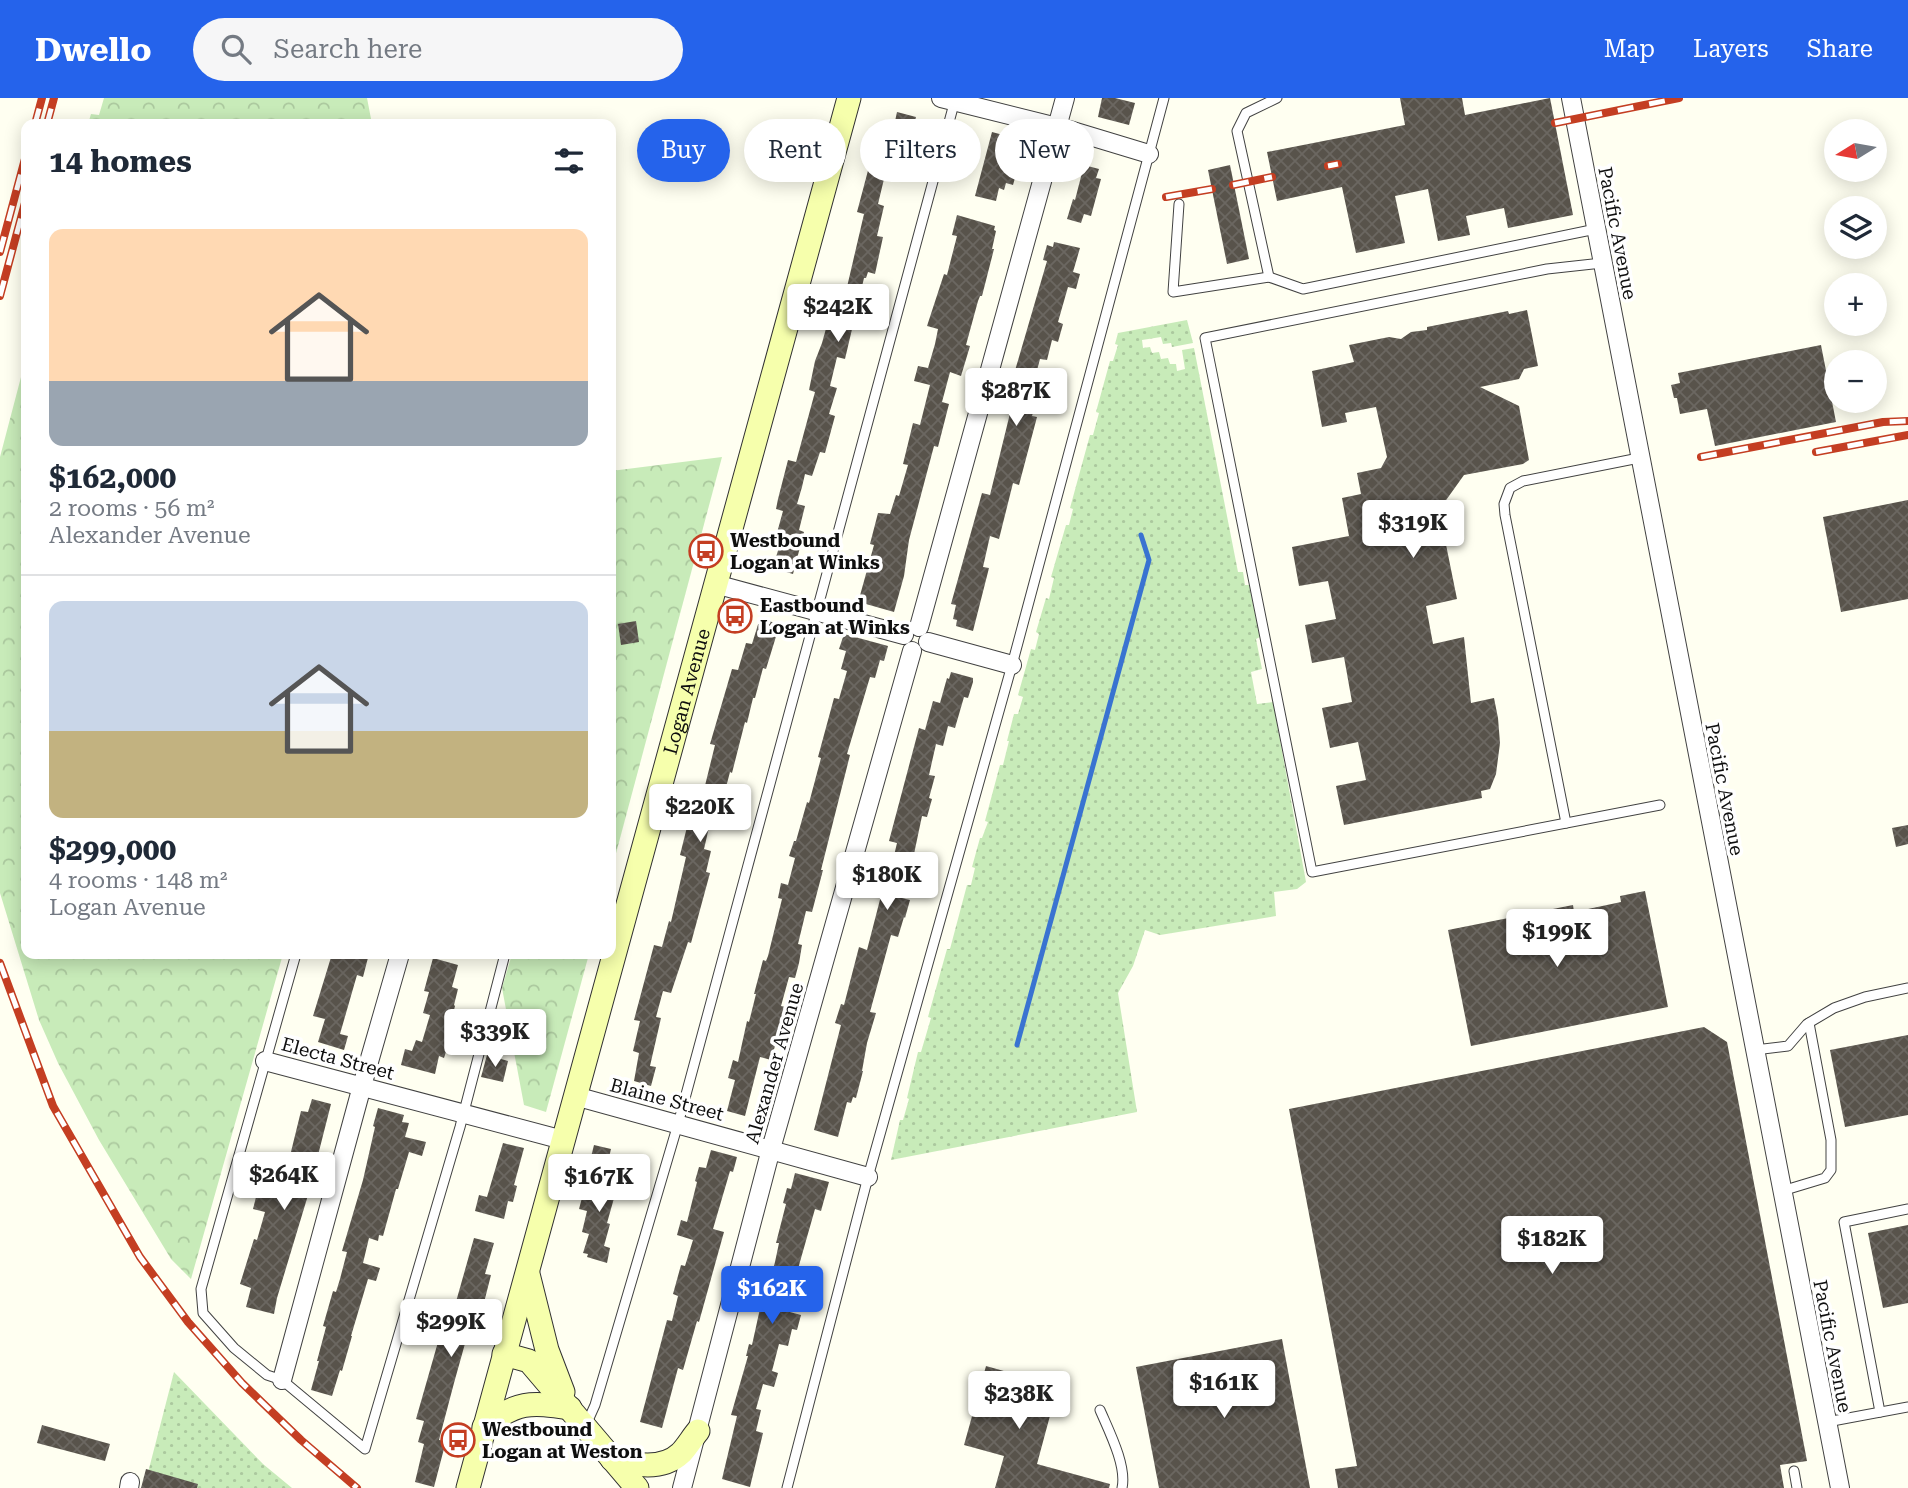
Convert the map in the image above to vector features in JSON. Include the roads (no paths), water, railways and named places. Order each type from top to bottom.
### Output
[{"type":"main road","name":"Logan Avenue","points":[[616,946],[849,98]]},
{"type":"main road","name":"Logan Avenue","points":[[468,1488],[612,959]]},
{"type":"main road","points":[[527,1272],[547,1350],[570,1408]]},
{"type":"main road","points":[[504,1354],[529,1361],[637,1488]]},
{"type":"main road","points":[[484,1427],[507,1411],[526,1405],[537,1403],[570,1408]]},
{"type":"main road","points":[[612,1459],[644,1465],[664,1462],[682,1452],[698,1431]]},
{"type":"street","name":"Alexander Avenue","points":[[1059,119],[1065,98]]},
{"type":"street","name":"Pacific Avenue","points":[[1571,98],[1840,1488]]},
{"type":"street","points":[[951,99],[1027,119]]},
{"type":"street","points":[[1094,138],[1149,154]]},
{"type":"street","name":"Alexander Avenue","points":[[682,1488],[771,1149],[1042,182]]},
{"type":"street","points":[[715,584],[1012,665]]},
{"type":"street","points":[[282,1380],[399,959]]},
{"type":"street","name":"Electa Street","points":[[265,1060],[563,1140]]},
{"type":"street","name":"Blaine Street","points":[[575,1096],[869,1177]]},
{"type":"lane","points":[[787,1488],[869,1177],[1012,665],[1164,98]]},
{"type":"lane","points":[[1269,277],[1237,131],[1246,113],[1278,98]]},
{"type":"lane","points":[[585,1426],[595,1405],[677,1125],[817,612],[951,99]]},
{"type":"lane","points":[[1179,204],[1173,292],[1269,277],[1303,289],[1595,229]]},
{"type":"lane","points":[[1602,263],[1547,269],[1205,338],[1311,872],[1660,805]]},
{"type":"lane","points":[[1566,823],[1504,504],[1510,488],[1523,481],[1639,458]]},
{"type":"lane","points":[[295,959],[201,1289],[203,1313],[234,1348],[267,1375],[282,1380],[365,1449],[463,1113],[504,959]]},
{"type":"lane","points":[[1755,1050],[1788,1046],[1809,1023],[1834,1008],[1865,997],[1908,988]]},
{"type":"lane","points":[[1782,1191],[1825,1178],[1831,1170],[1831,1140],[1809,1023]]},
{"type":"lane","points":[[1880,1412],[1844,1222],[1908,1209]]},
{"type":"lane","points":[[1827,1422],[1908,1407]]},
{"type":"lane","points":[[1100,1410],[1122,1469],[1122,1488]]},
{"type":"lane","points":[[1794,1471],[1797,1488]]},
{"type":"waterway","points":[[1017,1045],[1149,560],[1141,535]]},
{"type":"railway","points":[[36,119],[42,98]]},
{"type":"railway","points":[[48,119],[54,98]]},
{"type":"railway","points":[[1555,123],[1679,98]]},
{"type":"railway","points":[[1328,166],[1338,164]]},
{"type":"railway","points":[[0,252],[21,174]]},
{"type":"railway","points":[[1233,185],[1272,177]]},
{"type":"railway","points":[[1166,197],[1212,189]]},
{"type":"railway","points":[[0,296],[21,218]]},
{"type":"railway","points":[[1701,457],[1883,422],[1908,421]]},
{"type":"railway","points":[[1816,452],[1908,435]]},
{"type":"railway","points":[[0,963],[53,1106],[140,1257],[188,1322],[242,1383],[301,1440],[357,1488]]},
{"type":"place","name":"Westbound Logan at Winks","points":[[706,551]]},
{"type":"place","name":"Eastbound Logan at Winks","points":[[735,616]]},
{"type":"place","name":"Westbound Logan at Weston","points":[[458,1440]]}]
